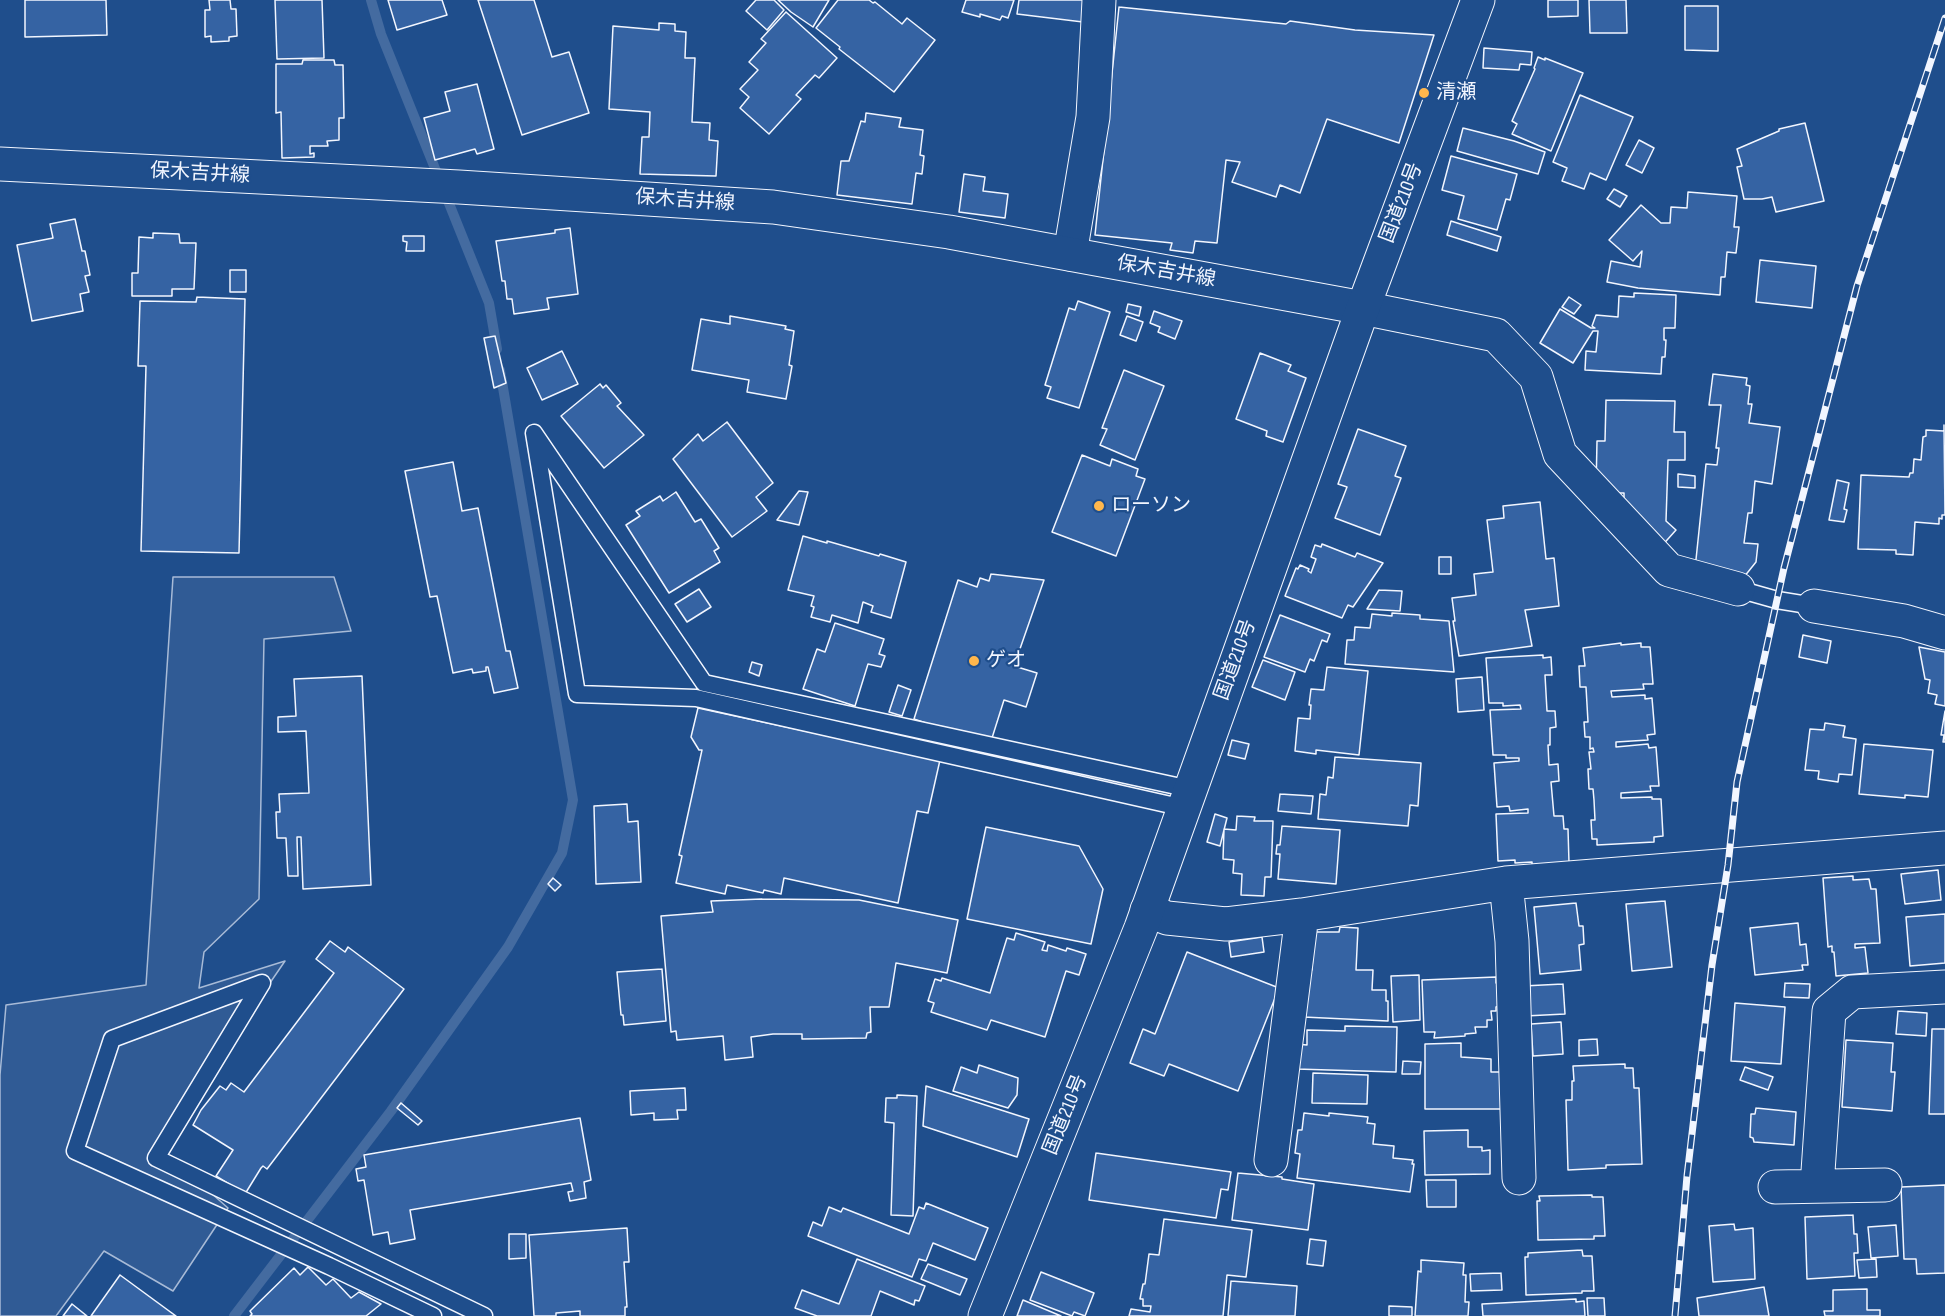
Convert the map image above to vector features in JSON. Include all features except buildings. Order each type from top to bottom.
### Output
[{"type":"main road","points":[[1070,254],[1093,117],[1099,0]]},
{"type":"main road","name":"国道210号","points":[[985,1316],[1147,910],[1363,308],[1478,0]]},
{"type":"main road","name":"保木吉井線","points":[[0,164],[459,187],[773,207],[949,232],[1363,308],[1496,335],[1536,377],[1560,454],[1669,570],[1738,589]]},
{"type":"main road","points":[[1814,606],[1904,621],[1945,633]]},
{"type":"main road","points":[[1147,910],[1167,918],[1226,924],[1302,915],[1506,883],[1945,848]]},
{"type":"main road","points":[[1506,883],[1512,941],[1519,1178]]},
{"type":"main road","points":[[1271,1160],[1302,915]]},
{"type":"main road","points":[[1817,1186],[1829,1011],[1852,992],[1945,987]]},
{"type":"main road","points":[[1774,1187],[1885,1185]]},
{"type":"lane","points":[[534,433],[704,683],[1187,799],[696,698],[577,694],[534,433]]},
{"type":"lane","points":[[1738,589],[1777,600],[1814,606]]},
{"type":"lane","points":[[433,1316],[329,1266],[75,1151],[112,1039],[262,983],[156,1158],[484,1316]]},
{"type":"shaded area","points":[[173,577],[334,577],[351,631],[264,639],[259,899],[204,952],[199,988],[285,961],[158,1146],[228,1208],[173,1291],[104,1251],[56,1316],[0,1316],[0,1075],[6,1005],[146,985]]},
{"type":"waterway","points":[[371,0],[381,34],[489,303],[497,349]]},
{"type":"waterway","points":[[234,1316],[391,1111],[508,947],[562,853],[573,800],[500,370]]},
{"type":"railway","points":[[1675,1316],[1687,1176],[1737,782],[1784,568],[1857,286],[1945,18]]},
{"type":"place","name":"清瀬","points":[[1424,93]]},
{"type":"place","name":"ローソン","points":[[1099,506]]},
{"type":"place","name":"ゲオ","points":[[974,661]]}]
